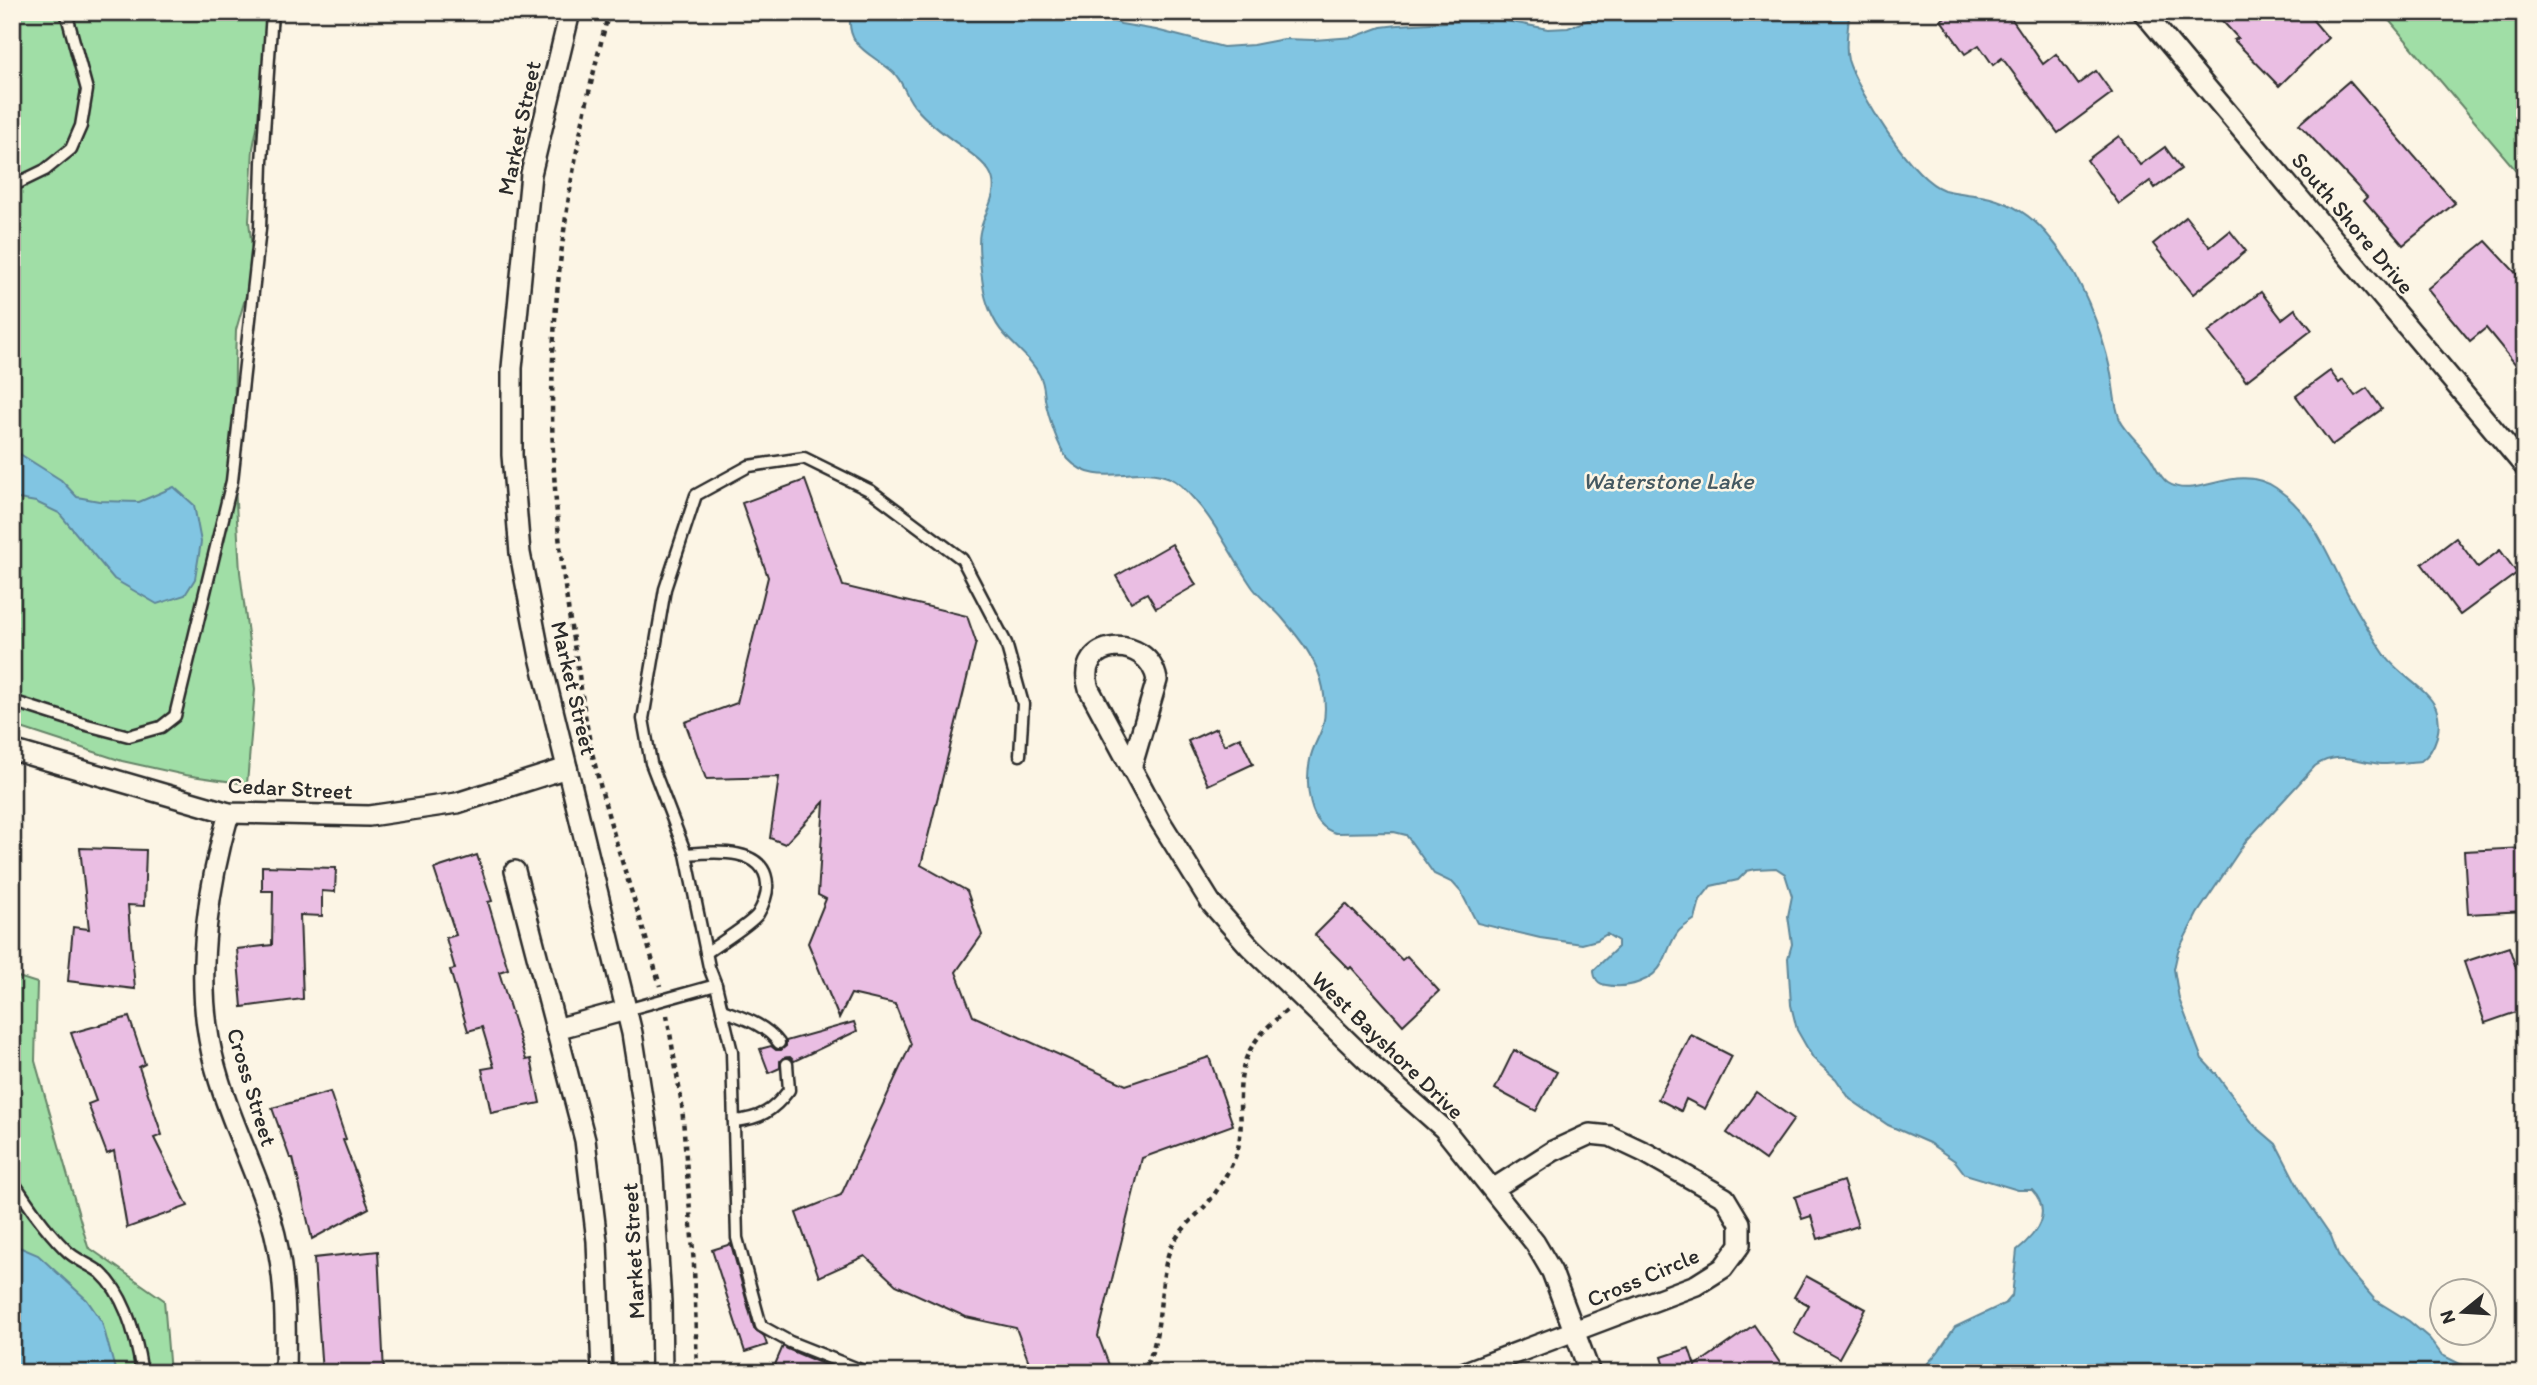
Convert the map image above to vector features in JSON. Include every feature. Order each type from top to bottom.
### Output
[{"type":"street","name":"Market Street","points":[[570,12],[531,174],[512,380],[512,455],[520,553],[540,657],[626,1010],[652,1161],[661,1302],[662,1373]]},
{"type":"street","name":"South Shore Drive","points":[[2143,12],[2525,467]]},
{"type":"street","name":"West Bayshore Drive","points":[[1132,765],[1157,680],[1155,669],[1145,658],[1133,648],[1119,646],[1098,653],[1091,660],[1086,678],[1089,689],[1160,821],[1211,903],[1250,947],[1374,1067],[1444,1129],[1493,1189],[1552,1272],[1590,1373]]},
{"type":"street","name":"Cedar Street","points":[[12,750],[229,813],[369,816],[457,803],[567,768]]},
{"type":"street","name":"Cross Street","points":[[229,813],[217,854],[207,928],[205,990],[209,1039],[223,1091],[271,1220],[286,1308],[285,1373]]},
{"type":"street","points":[[516,871],[585,1140],[597,1241],[601,1373]]},
{"type":"street","points":[[556,1029],[626,1010]]},
{"type":"street","name":"Cross Circle","points":[[1493,1189],[1553,1151],[1590,1134],[1611,1136],[1725,1198],[1740,1223],[1740,1245],[1724,1268],[1696,1285],[1576,1332]]},
{"type":"street","points":[[1462,1373],[1576,1332]]},
{"type":"lane","points":[[12,186],[45,170],[71,149],[81,126],[87,89],[66,12]]},
{"type":"lane","points":[[12,701],[129,736],[161,727],[176,716],[232,481],[260,229],[261,162],[272,12]]},
{"type":"lane","points":[[868,1373],[790,1342],[761,1326],[737,1238],[732,1052],[706,953],[686,854],[651,763],[643,719],[665,590],[696,495],[749,466],[804,458],[871,491],[962,559],[1006,643],[1023,704],[1020,755]]},
{"type":"lane","points":[[686,854],[717,851],[743,855],[755,861],[768,880],[757,916],[706,953]]},
{"type":"lane","points":[[626,1010],[716,985]]},
{"type":"lane","points":[[722,1010],[759,1025],[779,1043]]},
{"type":"lane","points":[[734,1121],[752,1120],[777,1106],[789,1090],[787,1065]]},
{"type":"lane","points":[[12,1180],[50,1234],[68,1253],[102,1273],[122,1302],[139,1353],[142,1373]]},
{"type":"path","points":[[609,12],[584,109],[561,247],[556,304],[553,451],[567,607],[592,751],[664,1000],[682,1105],[694,1265],[696,1373]]},
{"type":"path","points":[[1141,1373],[1155,1341],[1167,1257],[1176,1237],[1212,1198],[1233,1161],[1241,1135],[1242,1065],[1259,1035],[1302,996]]},
{"type":"green space","points":[[12,12],[280,12],[253,148],[249,221],[254,268],[236,330],[234,468],[240,572],[255,689],[247,784],[185,775],[122,761],[12,725]]},
{"type":"green space","points":[[2382,12],[2525,12],[2525,181]]},
{"type":"green space","points":[[12,975],[37,983],[35,1061],[88,1247],[164,1300],[170,1373],[12,1373]]},
{"type":"water","name":"Waterstone Lake","points":[[851,12],[1089,12],[1121,24],[1223,47],[1284,39],[1354,37],[1381,27],[1480,20],[1501,20],[1548,29],[1568,28],[1608,12],[1849,12],[1847,54],[1854,74],[1874,112],[1917,170],[1931,183],[1944,190],[1992,198],[2020,211],[2044,231],[2062,253],[2096,321],[2107,356],[2120,420],[2163,478],[2179,487],[2191,488],[2246,478],[2276,488],[2311,524],[2353,603],[2390,662],[2426,694],[2436,708],[2439,722],[2437,737],[2431,751],[2421,761],[2381,764],[2340,758],[2323,761],[2315,766],[2246,841],[2197,914],[2178,951],[2174,969],[2179,999],[2202,1059],[2254,1125],[2276,1144],[2301,1192],[2331,1236],[2339,1257],[2375,1300],[2409,1321],[2428,1337],[2428,1346],[2435,1346],[2442,1355],[2478,1373],[1919,1373],[1955,1327],[2006,1303],[2012,1296],[2017,1250],[2036,1230],[2042,1214],[2041,1206],[2032,1190],[2018,1190],[1965,1174],[1955,1161],[1929,1143],[1888,1125],[1850,1099],[1836,1079],[1813,1058],[1797,1030],[1791,1005],[1788,958],[1792,944],[1788,916],[1792,896],[1785,874],[1776,868],[1756,869],[1747,871],[1738,880],[1711,886],[1700,900],[1695,919],[1673,939],[1659,969],[1639,982],[1614,986],[1601,983],[1594,973],[1618,947],[1618,941],[1607,934],[1582,944],[1540,938],[1477,923],[1461,892],[1453,883],[1434,874],[1406,835],[1394,832],[1336,833],[1319,822],[1311,803],[1308,781],[1312,751],[1323,725],[1325,701],[1321,678],[1313,660],[1279,615],[1253,588],[1211,520],[1180,485],[1157,474],[1091,473],[1079,468],[1064,454],[1051,422],[1041,377],[1000,329],[986,298],[979,244],[982,224],[993,194],[993,179],[980,160],[925,118],[913,104],[897,76],[855,41],[850,24]]},
{"type":"water","points":[[12,449],[61,480],[77,497],[99,501],[139,502],[174,487],[194,505],[201,542],[195,579],[185,595],[157,604],[114,579],[59,513],[36,502],[12,498]]},
{"type":"water","points":[[12,1244],[38,1255],[87,1300],[102,1322],[116,1373],[12,1373]]},
{"type":"building","points":[[1953,12],[2007,12],[2043,64],[2056,54],[2078,84],[2096,71],[2112,93],[2058,133],[2002,58],[1993,65],[1979,45],[1965,54],[1941,20]]},
{"type":"building","points":[[2214,12],[2306,12],[2328,38],[2279,86],[2234,40],[2238,38]]},
{"type":"building","points":[[2349,81],[2455,203],[2403,245],[2364,200],[2367,197],[2299,124]]},
{"type":"building","points":[[2119,136],[2140,165],[2165,147],[2181,169],[2155,188],[2150,181],[2119,204],[2087,160]]},
{"type":"building","points":[[2186,217],[2210,247],[2230,231],[2246,251],[2193,294],[2153,244]]},
{"type":"building","points":[[2486,241],[2525,283],[2525,376],[2486,328],[2470,341],[2427,289]]},
{"type":"building","points":[[2261,292],[2282,319],[2295,309],[2312,330],[2246,381],[2208,332]]},
{"type":"building","points":[[2330,371],[2339,383],[2343,380],[2355,396],[2367,388],[2382,409],[2332,445],[2296,396]]},
{"type":"building","points":[[805,480],[843,586],[967,616],[976,642],[921,865],[967,891],[982,935],[956,972],[973,1016],[1126,1085],[1209,1057],[1233,1125],[1142,1158],[1098,1336],[1112,1373],[1033,1373],[1016,1328],[966,1317],[896,1285],[865,1256],[819,1277],[796,1213],[841,1195],[911,1044],[895,1004],[851,994],[839,1018],[808,943],[826,899],[818,895],[824,802],[785,844],[770,838],[779,777],[706,779],[685,722],[737,703],[768,577],[742,503]]},
{"type":"building","points":[[2456,538],[2478,567],[2500,550],[2517,573],[2460,615],[2422,564]]},
{"type":"building","points":[[1172,544],[1196,585],[1156,608],[1147,593],[1131,602],[1116,576]]},
{"type":"building","points":[[1216,728],[1224,745],[1240,737],[1253,764],[1208,785],[1188,741]]},
{"type":"building","points":[[80,848],[146,850],[144,906],[128,905],[135,989],[68,981],[73,927],[89,929]]},
{"type":"building","points":[[2525,848],[2525,911],[2468,914],[2464,851]]},
{"type":"building","points":[[477,855],[492,901],[488,902],[508,969],[499,972],[526,1060],[531,1059],[540,1103],[491,1113],[482,1069],[494,1067],[482,1027],[468,1031],[450,970],[455,969],[446,938],[456,935],[434,869]]},
{"type":"building","points":[[262,866],[336,868],[335,892],[322,891],[322,916],[300,915],[303,999],[242,1007],[237,949],[272,945],[273,891],[262,891]]},
{"type":"building","points":[[1346,904],[1402,960],[1407,956],[1439,991],[1403,1025],[1351,967],[1349,969],[1315,935]]},
{"type":"building","points":[[2509,947],[2521,983],[2525,982],[2525,1009],[2485,1023],[2464,962]]},
{"type":"building","points":[[129,1017],[145,1064],[139,1067],[162,1135],[154,1138],[188,1206],[127,1228],[114,1151],[107,1154],[88,1104],[96,1101],[71,1033]]},
{"type":"building","points":[[854,1022],[857,1031],[794,1061],[790,1057],[783,1058],[780,1068],[769,1073],[760,1049],[771,1046],[781,1050],[786,1046],[786,1041]]},
{"type":"building","points":[[1691,1035],[1732,1056],[1705,1109],[1686,1099],[1681,1111],[1658,1099]]},
{"type":"building","points":[[1514,1050],[1557,1072],[1536,1111],[1495,1089]]},
{"type":"building","points":[[330,1092],[346,1139],[343,1140],[369,1208],[312,1239],[293,1158],[290,1158],[272,1108]]},
{"type":"building","points":[[1756,1092],[1794,1119],[1765,1160],[1727,1133]]},
{"type":"building","points":[[1843,1181],[1858,1226],[1818,1239],[1811,1216],[1802,1219],[1795,1197]]},
{"type":"building","points":[[731,1244],[754,1328],[764,1336],[767,1345],[745,1352],[712,1250]]},
{"type":"building","points":[[378,1251],[384,1373],[322,1373],[314,1258]]},
{"type":"building","points":[[1806,1276],[1866,1309],[1839,1358],[1794,1333],[1809,1305],[1794,1297]]},
{"type":"building","points":[[1754,1325],[1787,1373],[1667,1373],[1662,1357],[1689,1348],[1695,1366]]},
{"type":"building","points":[[783,1346],[844,1373],[788,1373],[774,1367]]}]
